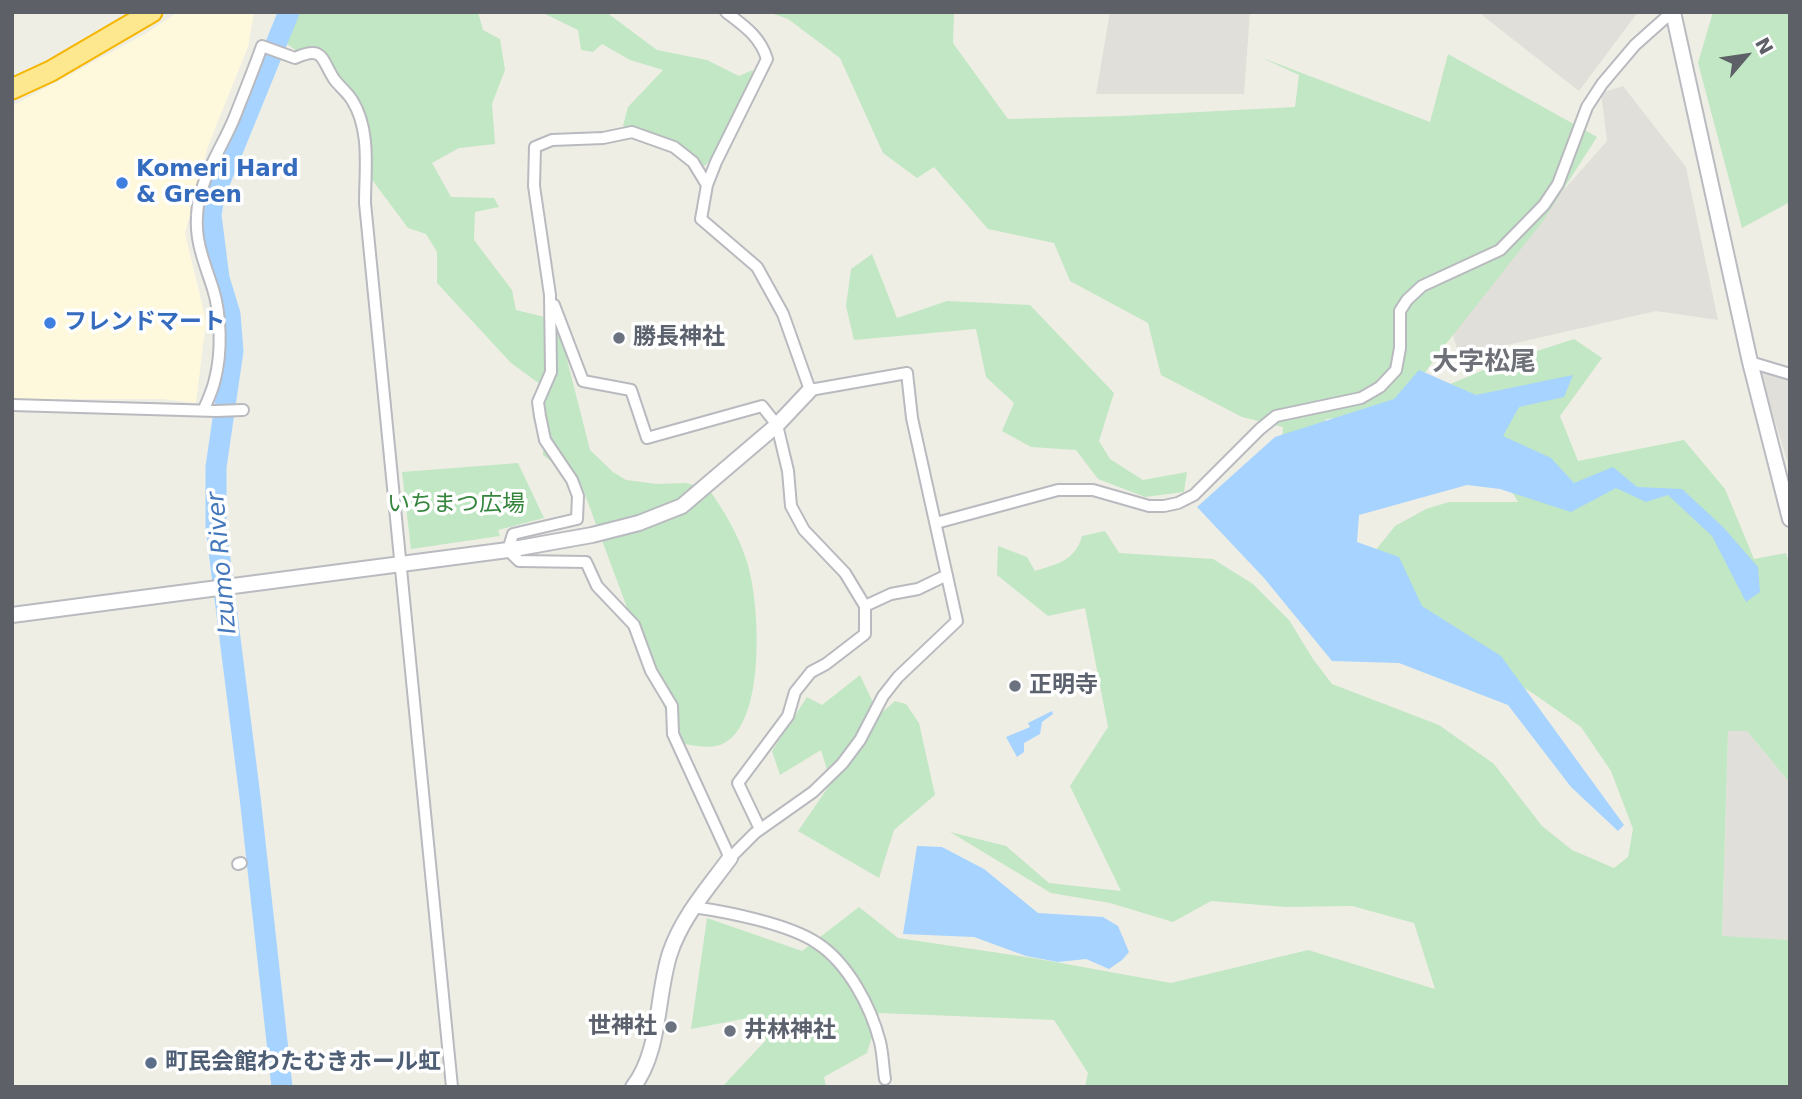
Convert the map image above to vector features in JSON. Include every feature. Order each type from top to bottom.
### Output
[{"type":"highway","points":[[12,76],[146,12]]},
{"type":"highway","points":[[12,89],[51,72],[152,12]]},
{"type":"street","points":[[726,12],[753,33],[763,45],[767,59],[707,185],[701,219],[757,267],[783,314],[810,390]]},
{"type":"street","points":[[936,523],[1058,490],[1093,490],[1149,506],[1178,503],[1194,495],[1276,416],[1361,398],[1380,387],[1396,370],[1400,348],[1400,311],[1407,300],[1422,286],[1500,250],[1544,205],[1558,184],[1587,107],[1602,83],[1635,46],[1673,12],[1750,362],[1790,519]]},
{"type":"street","points":[[210,410],[219,345],[218,316],[213,290],[196,233],[197,212],[205,179],[233,121],[262,46],[295,58],[307,52],[316,52],[323,57],[334,78],[352,101],[362,122],[365,140],[365,203],[453,1087]]},
{"type":"street","points":[[508,550],[513,534],[577,519],[578,496],[572,480],[545,440],[538,401],[551,372],[550,295],[534,186],[535,147],[552,140],[603,138],[632,132],[674,147],[693,162],[707,185]]},
{"type":"street","points":[[550,295],[583,382],[631,390],[647,438],[762,406],[777,425],[788,471],[791,506],[804,530],[845,573],[865,606],[865,634],[811,672],[795,692],[788,716],[737,783],[760,829]]},
{"type":"street","points":[[1750,362],[1790,374]]},
{"type":"street","points":[[12,615],[508,550],[592,535],[639,523],[682,506],[777,425],[810,390],[906,373],[912,418],[957,621],[898,677],[883,696],[860,740],[842,764],[813,792],[760,829],[730,858],[693,907],[670,952],[650,1049],[641,1076],[633,1087]]},
{"type":"street","points":[[12,405],[243,410]]},
{"type":"street","points":[[508,550],[519,561],[586,562],[597,586],[634,625],[651,671],[672,706],[673,734],[730,858]]},
{"type":"street","points":[[865,606],[891,594],[918,589],[947,575]]},
{"type":"street","points":[[693,907],[732,913],[798,933],[818,943],[836,959],[862,998],[872,1021],[880,1042],[885,1079]]},
{"type":"shaded area","points":[[178,12],[254,12],[248,47],[208,146],[185,233],[206,321],[196,403],[162,399],[12,399],[12,106],[145,34]]},
{"type":"shaded area","points":[[1110,12],[1250,12],[1244,94],[1096,94]]},
{"type":"shaded area","points":[[1478,12],[1638,12],[1579,91]]},
{"type":"shaded area","points":[[1623,86],[1686,167],[1718,320],[1656,311],[1459,356],[1433,268],[1508,253],[1607,141],[1601,93]]},
{"type":"shaded area","points":[[1755,357],[1790,372],[1790,470]]},
{"type":"shaded area","points":[[1728,731],[1747,731],[1790,783],[1790,940],[1722,937]]},
{"type":"green space","points":[[296,12],[478,12],[483,30],[500,39],[505,70],[492,104],[495,144],[459,148],[432,163],[451,197],[494,198],[499,207],[475,212],[474,240],[512,290],[516,310],[557,320],[590,450],[613,472],[626,480],[657,484],[685,483],[708,488],[734,531],[751,577],[757,630],[756,660],[753,689],[746,714],[735,734],[720,745],[704,747],[677,742],[581,484],[543,455],[544,404],[548,390],[511,363],[437,283],[437,252],[426,234],[408,228],[370,177],[367,119],[322,50],[297,51],[287,44]]},
{"type":"green space","points":[[541,12],[606,12],[657,50],[707,60],[739,76],[753,70],[742,107],[705,166],[677,146],[623,126],[628,107],[663,70],[630,60],[602,44],[593,52],[581,50],[578,30]]},
{"type":"green space","points":[[768,12],[954,12],[953,43],[1008,119],[1295,107],[1299,75],[1260,57],[1430,122],[1448,54],[1597,137],[1543,221],[1438,354],[1397,413],[1326,419],[1305,460],[1280,465],[1283,427],[1242,417],[1161,375],[1148,323],[1070,281],[1054,243],[988,229],[934,167],[917,178],[883,153],[840,58],[788,19]]},
{"type":"green space","points":[[1713,12],[1790,12],[1790,202],[1742,228],[1698,63]]},
{"type":"green space","points":[[872,254],[897,318],[947,301],[1030,305],[1114,393],[1099,441],[1110,459],[1143,480],[1187,472],[1184,492],[1145,497],[1098,479],[1076,450],[1031,447],[1002,431],[1014,403],[986,377],[976,329],[854,340],[846,306],[851,269]]},
{"type":"green space","points":[[1574,339],[1602,358],[1560,416],[1578,461],[1684,440],[1725,489],[1754,559],[1786,553],[1790,567],[1790,783],[1747,731],[1728,731],[1722,936],[1790,940],[1790,1087],[1085,1087],[1088,1073],[1054,1020],[879,1013],[867,1053],[824,1077],[826,1087],[722,1087],[766,1040],[758,1016],[691,1029],[707,918],[802,951],[859,907],[898,938],[1033,958],[1171,983],[1308,950],[1435,989],[1414,923],[1352,906],[1286,907],[1211,901],[1173,922],[1110,903],[1051,893],[950,832],[1006,846],[1049,883],[1121,891],[1070,786],[1108,727],[1085,608],[1048,616],[997,575],[998,546],[1027,557],[1035,571],[1070,556],[1082,536],[1105,531],[1119,553],[1213,559],[1253,584],[1289,620],[1332,684],[1439,725],[1494,764],[1542,826],[1572,850],[1614,868],[1628,857],[1633,829],[1611,771],[1581,727],[1534,694],[1439,635],[1367,561],[1395,526],[1426,509],[1449,502],[1518,502],[1448,385],[1503,362]]},
{"type":"green space","name":"いちまつ広場","points":[[518,463],[544,518],[498,530],[500,536],[411,549],[402,472]]},
{"type":"green space","points":[[860,675],[879,715],[895,701],[906,704],[919,723],[935,795],[894,830],[879,878],[798,831],[831,783],[821,750],[780,775],[772,751],[807,697],[822,705]]},
{"type":"water","points":[[1419,370],[1476,395],[1573,375],[1564,397],[1519,407],[1503,436],[1551,458],[1574,483],[1613,467],[1637,487],[1682,489],[1723,527],[1758,567],[1760,592],[1746,602],[1712,536],[1668,495],[1646,502],[1616,488],[1571,512],[1500,489],[1467,485],[1359,515],[1357,542],[1399,557],[1422,606],[1501,656],[1624,825],[1618,831],[1571,787],[1508,705],[1399,663],[1332,661],[1264,578],[1197,507],[1275,437],[1394,399]]},
{"type":"water","points":[[1052,711],[1053,714],[1042,722],[1040,734],[1024,743],[1024,752],[1017,757],[1006,737],[1030,727],[1028,723]]},
{"type":"water","points":[[917,846],[942,847],[984,869],[1038,913],[1103,917],[1118,926],[1129,952],[1109,969],[1086,959],[1058,962],[1026,956],[974,937],[903,934]]},
{"type":"waterway","name":"Izumo River","points":[[282,1087],[250,797],[216,527],[216,467],[233,351],[230,314],[219,278],[211,215],[214,196],[289,12]]},
{"type":"place","name":"Komeri Hard & Green","points":[[122,183]]},
{"type":"place","name":"フレンドマート","points":[[50,323]]},
{"type":"place","name":"勝長神社","points":[[619,338]]},
{"type":"place","name":"正明寺","points":[[1015,686]]},
{"type":"place","name":"世神社","points":[[671,1027]]},
{"type":"place","name":"井林神社","points":[[730,1031]]},
{"type":"place","name":"町民会館わたむきホール虹","points":[[151,1063]]},
{"type":"district","name":"大字松尾","points":[[1484,363]]}]
